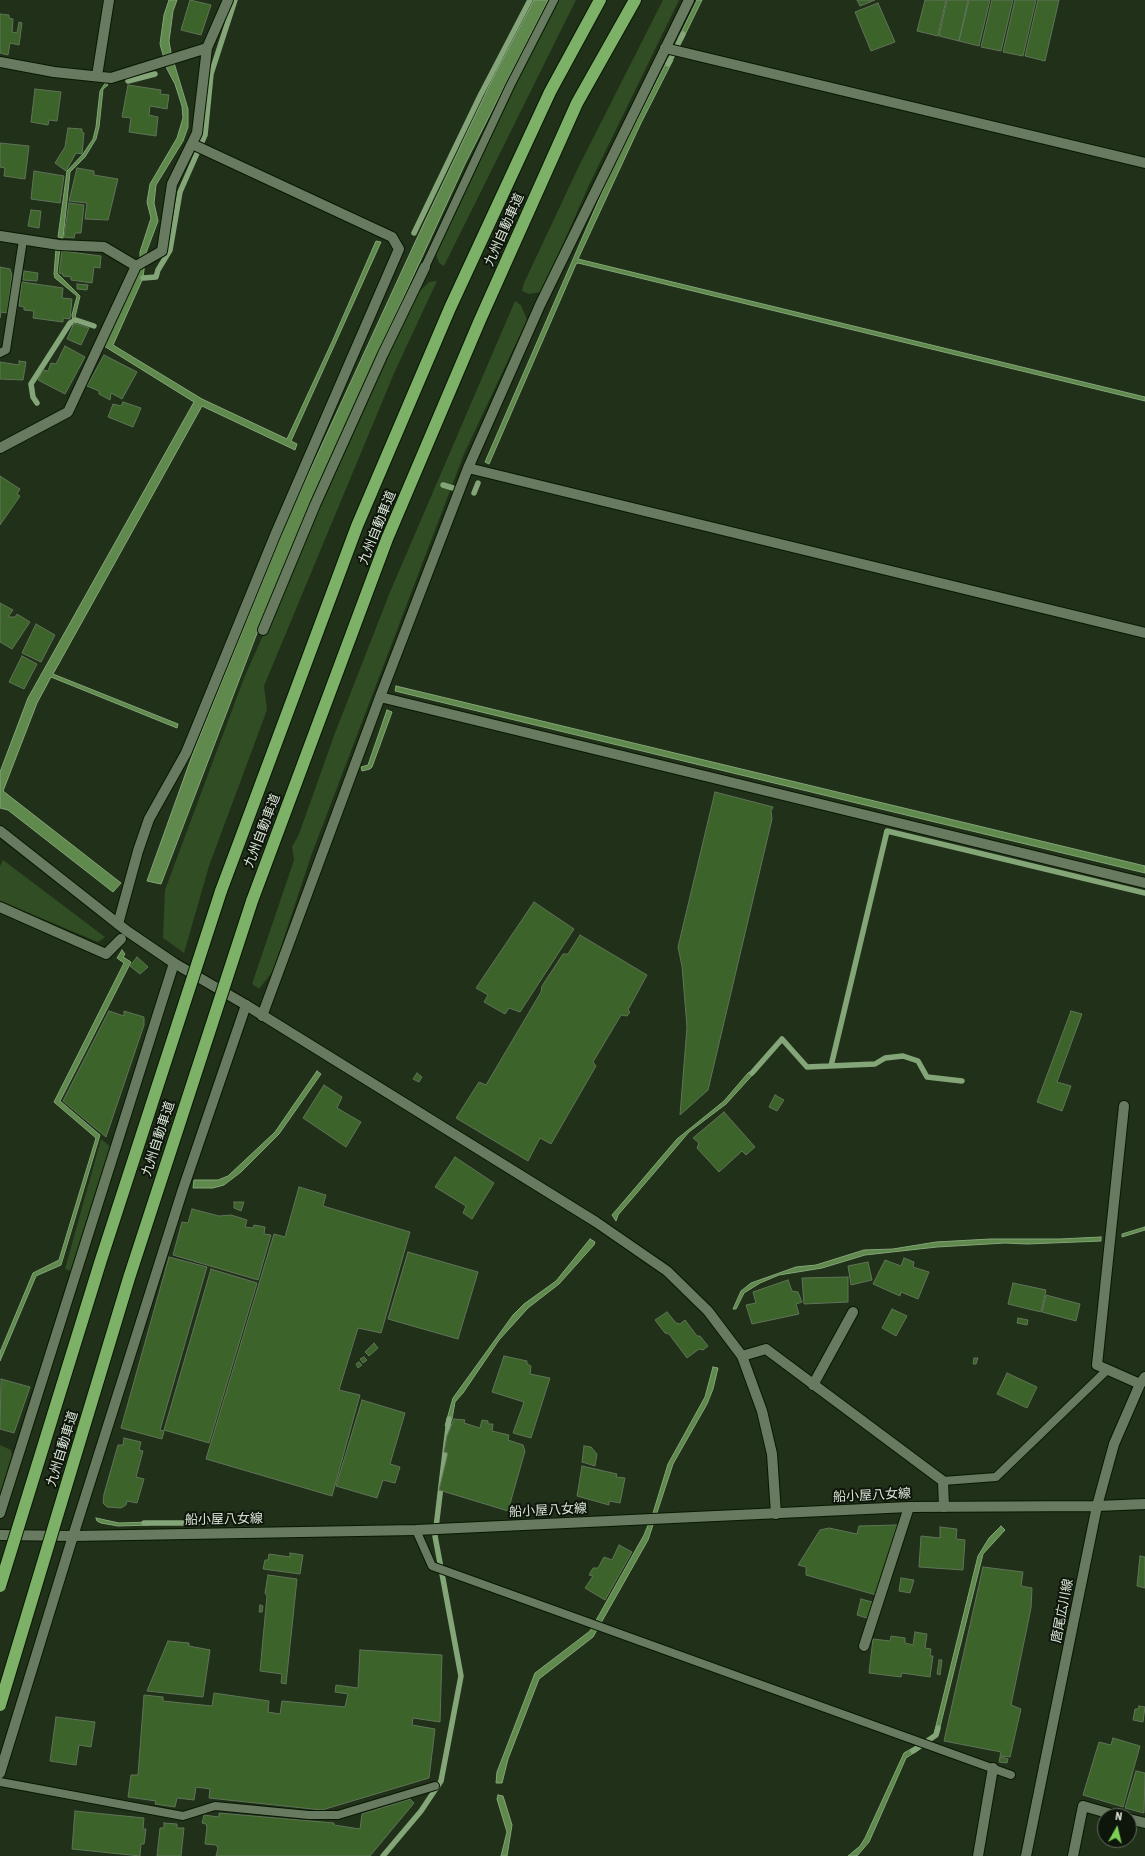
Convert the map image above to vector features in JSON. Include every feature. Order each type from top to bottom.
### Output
[{"type":"highway","name":"九州自動車道","points":[[0,1586],[97,1270],[221,891],[363,511],[450,308],[544,106],[600,0]]},
{"type":"highway","name":"九州自動車道","points":[[0,1705],[129,1278],[252,901],[387,539],[480,320],[577,103],[635,0]]},
{"type":"street","points":[[97,76],[109,0]]},
{"type":"street","points":[[0,448],[68,412],[136,266],[162,251],[172,184],[197,133],[207,48],[228,0]]},
{"type":"street","points":[[262,1016],[380,697],[468,468],[540,305],[689,0]]},
{"type":"street","points":[[0,62],[54,72],[111,78],[207,48]]},
{"type":"street","points":[[665,48],[1145,163]]},
{"type":"street","points":[[118,924],[138,851],[149,819],[186,753],[276,533],[399,249],[392,237],[192,144]]},
{"type":"street","points":[[0,236],[59,245],[104,247],[136,266]]},
{"type":"street","points":[[263,630],[315,505],[383,354],[425,267]]},
{"type":"street","points":[[468,468],[1145,633]]},
{"type":"street","points":[[380,697],[1145,883]]},
{"type":"street","points":[[0,831],[118,924],[174,963],[246,1005],[621,1237],[667,1271],[708,1311],[742,1356],[762,1411],[772,1454],[776,1514]]},
{"type":"street","points":[[0,907],[106,954],[120,939]]},
{"type":"street","points":[[0,1513],[174,963]]},
{"type":"street","points":[[0,1773],[72,1536],[183,1189],[246,1005]]},
{"type":"street","points":[[1124,1106],[1097,1365],[1108,1370],[1142,1380]]},
{"type":"street","points":[[813,1385],[853,1312]]},
{"type":"street","points":[[742,1356],[766,1350],[943,1481],[944,1507]]},
{"type":"street","name":"唐尾広川線","points":[[1026,1856],[1097,1506],[1114,1444],[1142,1380]]},
{"type":"street","name":"船小屋八女線","points":[[0,1535],[72,1536],[416,1530],[909,1507],[1097,1506],[1145,1504]]},
{"type":"street","points":[[864,1646],[909,1507]]},
{"type":"street","points":[[978,1856],[993,1768]]},
{"type":"street","points":[[1073,1856],[1083,1806],[1097,1810]]},
{"type":"lane","points":[[425,267],[510,86],[554,0]]},
{"type":"lane","points":[[0,353],[6,350],[23,240]]},
{"type":"lane","points":[[943,1481],[996,1477],[1108,1370]]},
{"type":"lane","points":[[416,1530],[432,1566],[602,1629],[1011,1775]]},
{"type":"lane","points":[[0,1782],[183,1816],[215,1806],[309,1815],[338,1815],[435,1786]]},
{"type":"shaded area","points":[[169,0],[177,0],[173,11],[169,41],[171,53],[188,109],[188,127],[183,141],[156,185],[154,203],[158,221],[146,253],[143,278],[113,345],[202,399],[287,439],[332,342],[376,241],[381,242],[291,441],[297,444],[295,450],[202,406],[53,674],[178,724],[177,728],[51,677],[37,703],[3,791],[121,883],[113,892],[8,810],[0,808],[0,772],[28,698],[194,402],[104,346],[140,271],[140,252],[151,218],[147,202],[150,184],[177,138],[183,118],[182,106],[175,84],[167,69],[160,44],[164,15]]},
{"type":"shaded area","points":[[534,0],[548,0],[465,164],[381,346],[259,628],[161,884],[147,881],[193,753],[289,516],[418,236],[492,80]]},
{"type":"shaded area","points":[[557,0],[576,0],[444,266],[439,263],[435,251],[527,58]]},
{"type":"shaded area","points":[[663,0],[679,0],[589,185],[542,292],[529,294],[522,291],[524,283],[578,168]]},
{"type":"shaded area","points":[[697,0],[702,0],[682,41],[678,39]]},
{"type":"shaded area","points":[[668,59],[673,60],[641,123],[578,259],[1145,397],[1145,401],[578,263],[576,264],[489,464],[485,462],[610,174]]},
{"type":"shaded area","points":[[106,82],[108,85],[103,89],[99,127],[96,139],[85,157],[70,172],[63,238],[58,237],[67,171],[83,154],[93,139],[96,127],[100,91]]},
{"type":"shaded area","points":[[60,248],[57,273],[80,296],[75,317],[76,320],[73,322],[72,315],[77,296],[55,278],[54,274],[56,249]]},
{"type":"shaded area","points":[[437,281],[395,371],[264,686],[267,710],[209,866],[184,953],[163,938],[165,890],[244,678],[389,353],[420,291],[429,282]]},
{"type":"shaded area","points":[[515,301],[521,305],[527,320],[464,454],[311,856],[273,971],[259,989],[252,984],[294,860],[292,847],[299,834],[335,733],[390,592]]},
{"type":"shaded area","points":[[396,686],[1145,866],[1145,873],[395,691]]},
{"type":"shaded area","points":[[387,710],[392,712],[372,767],[362,771],[361,767],[368,765]]},
{"type":"shaded area","points":[[3,860],[105,937],[98,942],[0,901],[0,866]]},
{"type":"shaded area","points":[[122,950],[125,954],[123,957],[131,962],[60,1101],[100,1135],[61,1265],[36,1276],[0,1361],[0,1352],[33,1273],[59,1260],[96,1138],[54,1102],[124,963],[117,958]]},
{"type":"shaded area","points":[[757,1068],[757,1070],[726,1104],[689,1132],[618,1215],[616,1221],[612,1215],[677,1139],[724,1101],[748,1073]]},
{"type":"shaded area","points":[[317,1071],[321,1074],[279,1134],[241,1172],[224,1185],[213,1188],[193,1188],[194,1180],[218,1180],[228,1176],[275,1132]]},
{"type":"shaded area","points":[[101,1139],[112,1148],[74,1272],[65,1269]]},
{"type":"shaded area","points":[[1145,1227],[1145,1230],[1122,1237],[1122,1234]]},
{"type":"shaded area","points":[[1101,1237],[1101,1241],[1027,1244],[1005,1243],[937,1247],[865,1255],[822,1268],[779,1275],[760,1283],[744,1293],[736,1309],[733,1309],[741,1291],[751,1283],[796,1267],[816,1265],[864,1250],[893,1249],[936,1242],[990,1239],[1060,1239]]},
{"type":"shaded area","points":[[590,1239],[595,1242],[594,1245],[559,1284],[528,1308],[499,1340],[463,1393],[455,1402],[452,1419],[449,1426],[445,1426],[453,1398],[513,1315],[524,1304],[556,1281]]},
{"type":"shaded area","points":[[713,1367],[718,1368],[713,1389],[707,1404],[673,1464],[648,1540],[593,1637],[539,1679],[508,1759],[502,1783],[496,1783],[497,1772],[535,1673],[590,1631],[644,1535],[653,1513],[668,1464],[705,1397]]},
{"type":"shaded area","points":[[0,1445],[11,1450],[13,1462],[0,1498]]},
{"type":"shaded area","points":[[219,1514],[222,1516],[217,1523],[185,1525],[185,1521],[214,1521]]},
{"type":"shaded area","points":[[96,1518],[119,1523],[150,1522],[150,1525],[118,1526],[101,1523],[97,1521]]},
{"type":"shaded area","points":[[1001,1526],[1005,1530],[983,1554],[938,1735],[934,1734],[978,1556],[989,1538]]},
{"type":"shaded area","points":[[918,1745],[920,1749],[906,1758],[869,1842],[857,1856],[848,1856],[860,1846],[865,1838],[904,1753]]},
{"type":"shaded area","points":[[498,1795],[503,1796],[512,1825],[507,1856],[501,1856],[507,1832],[497,1799]]},
{"type":"building","points":[[190,0],[211,5],[201,35],[181,30]]},
{"type":"building","points":[[857,0],[875,0],[860,6]]},
{"type":"building","points":[[925,0],[946,0],[938,36],[917,31]]},
{"type":"building","points":[[947,0],[968,0],[959,41],[939,36]]},
{"type":"building","points":[[969,0],[990,0],[979,46],[959,41]]},
{"type":"building","points":[[992,0],[1013,0],[1001,51],[981,47]]},
{"type":"building","points":[[1015,0],[1036,0],[1023,56],[1003,52]]},
{"type":"building","points":[[1038,0],[1059,0],[1045,61],[1025,56]]},
{"type":"building","points":[[878,3],[895,42],[871,51],[855,12]]},
{"type":"building","points":[[0,14],[9,15],[9,18],[13,19],[12,32],[17,33],[19,22],[22,23],[19,45],[10,43],[8,55],[0,53]]},
{"type":"building","points":[[128,85],[161,90],[160,94],[169,95],[167,109],[150,106],[149,115],[158,117],[156,136],[129,132],[131,118],[122,117]]},
{"type":"building","points":[[35,89],[61,92],[57,121],[49,120],[48,125],[31,122]]},
{"type":"building","points":[[68,128],[82,129],[82,132],[84,133],[82,154],[76,153],[66,171],[55,163],[65,147]]},
{"type":"building","points":[[0,143],[29,146],[25,179],[4,176],[5,168],[0,167]]},
{"type":"building","points":[[77,168],[94,171],[94,175],[118,179],[108,220],[85,219],[87,203],[69,201]]},
{"type":"building","points":[[34,171],[64,176],[60,203],[31,199]]},
{"type":"building","points":[[69,203],[84,205],[81,233],[75,233],[74,238],[64,237]]},
{"type":"building","points":[[31,210],[41,211],[39,228],[28,226]]},
{"type":"building","points":[[62,251],[101,256],[100,268],[94,267],[92,283],[71,280],[71,277],[63,276],[63,274],[59,273]]},
{"type":"building","points":[[0,267],[10,269],[12,275],[7,313],[1,312],[0,318]]},
{"type":"building","points":[[24,271],[38,273],[37,281],[23,280]]},
{"type":"building","points":[[22,282],[63,288],[62,298],[72,299],[70,319],[63,318],[63,322],[33,318],[34,311],[24,310],[24,307],[19,306]]},
{"type":"building","points":[[77,284],[88,285],[87,290],[77,289]]},
{"type":"building","points":[[74,323],[89,328],[81,345],[67,339]]},
{"type":"building","points":[[65,346],[85,357],[65,394],[38,380],[43,370],[48,371],[51,363],[56,364]]},
{"type":"building","points":[[104,355],[137,372],[122,399],[111,393],[110,400],[99,394],[99,391],[87,386]]},
{"type":"building","points":[[19,361],[26,362],[23,380],[0,379],[0,362],[19,365]]},
{"type":"building","points":[[123,402],[141,408],[133,427],[108,417],[113,404],[121,406]]},
{"type":"building","points":[[0,476],[20,489],[17,494],[20,496],[0,525]]},
{"type":"building","points":[[0,603],[13,610],[8,617],[15,617],[17,614],[30,622],[12,649],[0,642]]},
{"type":"building","points":[[36,624],[55,635],[41,662],[22,653]]},
{"type":"building","points":[[22,656],[37,664],[24,689],[9,682]]},
{"type":"building","points":[[715,792],[773,807],[771,811],[772,819],[708,1090],[680,1115],[687,1027],[682,966],[678,947]]},
{"type":"building","points":[[534,902],[574,929],[520,1012],[509,1008],[505,1014],[484,1002],[488,995],[476,988]]},
{"type":"building","points":[[580,935],[647,975],[628,1010],[630,1012],[627,1016],[621,1015],[593,1062],[596,1066],[551,1144],[540,1138],[528,1161],[456,1118],[479,1082],[486,1085],[541,992],[542,986],[563,954],[568,954]]},
{"type":"building","points":[[137,957],[148,967],[140,974],[130,966]]},
{"type":"building","points":[[109,1011],[124,1016],[124,1011],[144,1017],[144,1025],[106,1137],[63,1101]]},
{"type":"building","points":[[1071,1011],[1082,1014],[1057,1082],[1071,1086],[1062,1111],[1037,1102]]},
{"type":"building","points":[[417,1073],[422,1077],[419,1082],[413,1079]]},
{"type":"building","points":[[324,1085],[342,1097],[337,1108],[361,1122],[346,1147],[303,1118]]},
{"type":"building","points":[[775,1095],[784,1100],[777,1111],[769,1107]]},
{"type":"building","points":[[724,1112],[755,1147],[746,1155],[742,1151],[719,1172],[697,1148],[699,1143],[693,1138]]},
{"type":"building","points":[[455,1157],[494,1183],[472,1219],[463,1213],[466,1206],[435,1187]]},
{"type":"building","points":[[299,1187],[326,1195],[323,1206],[410,1232],[381,1333],[358,1328],[339,1390],[360,1395],[332,1496],[206,1459],[274,1234],[285,1237]]},
{"type":"building","points":[[234,1202],[244,1202],[241,1211],[234,1208]]},
{"type":"building","points":[[192,1209],[219,1216],[231,1215],[247,1220],[245,1227],[253,1228],[254,1225],[265,1227],[264,1234],[271,1235],[258,1280],[173,1255],[182,1222],[188,1223]]},
{"type":"building","points":[[408,1252],[478,1272],[458,1339],[388,1319]]},
{"type":"building","points":[[169,1257],[207,1267],[160,1430],[164,1431],[162,1439],[121,1428]]},
{"type":"building","points":[[904,1258],[914,1262],[913,1267],[929,1272],[918,1299],[901,1292],[900,1296],[873,1284],[885,1260],[901,1266]]},
{"type":"building","points":[[868,1262],[872,1280],[851,1285],[848,1266]]},
{"type":"building","points":[[211,1269],[257,1283],[209,1443],[164,1430]]},
{"type":"building","points":[[848,1277],[848,1302],[804,1304],[802,1278]]},
{"type":"building","points":[[788,1280],[792,1291],[798,1292],[802,1302],[796,1304],[799,1314],[752,1324],[746,1305],[756,1303],[753,1292]]},
{"type":"building","points":[[1013,1283],[1046,1290],[1041,1312],[1008,1304]]},
{"type":"building","points":[[1046,1295],[1080,1304],[1076,1321],[1042,1312]]},
{"type":"building","points":[[892,1309],[907,1316],[896,1336],[882,1328]]},
{"type":"building","points":[[667,1312],[676,1323],[680,1324],[685,1320],[697,1336],[700,1336],[708,1346],[703,1350],[699,1349],[687,1358],[669,1334],[665,1333],[655,1320]]},
{"type":"building","points":[[1018,1318],[1028,1320],[1027,1325],[1017,1323]]},
{"type":"building","points":[[374,1343],[378,1348],[369,1356],[365,1352]]},
{"type":"building","points":[[504,1356],[527,1361],[527,1364],[531,1366],[530,1374],[550,1378],[531,1438],[513,1433],[524,1402],[492,1392]]},
{"type":"building","points":[[364,1357],[367,1360],[363,1363],[360,1359]]},
{"type":"building","points":[[974,1358],[978,1358],[976,1364],[973,1364]]},
{"type":"building","points":[[359,1362],[362,1365],[358,1368],[356,1364]]},
{"type":"building","points":[[1007,1373],[1037,1387],[1027,1408],[997,1394]]},
{"type":"building","points":[[1,1379],[30,1387],[14,1433],[0,1429]]},
{"type":"building","points":[[362,1400],[405,1413],[390,1464],[400,1467],[395,1483],[383,1480],[377,1498],[336,1486]]},
{"type":"building","points":[[454,1419],[465,1420],[464,1423],[480,1428],[482,1420],[488,1421],[488,1424],[493,1424],[492,1431],[509,1435],[508,1440],[523,1445],[525,1451],[508,1511],[439,1490],[448,1453],[444,1452],[447,1436]]},
{"type":"building","points":[[124,1438],[141,1442],[139,1450],[143,1451],[136,1477],[144,1479],[137,1503],[127,1501],[126,1505],[121,1508],[107,1507],[103,1503],[104,1494],[118,1445],[123,1445]]},
{"type":"building","points":[[584,1446],[591,1447],[597,1454],[595,1466],[582,1462]]},
{"type":"building","points":[[582,1466],[617,1474],[616,1477],[625,1478],[620,1503],[609,1501],[609,1505],[577,1496]]},
{"type":"building","points":[[897,1525],[876,1595],[806,1575],[806,1567],[798,1565],[820,1530],[829,1528],[857,1534],[859,1526]]},
{"type":"building","points":[[940,1527],[957,1529],[956,1539],[965,1540],[963,1570],[919,1567],[921,1536],[940,1538]]},
{"type":"building","points":[[619,1545],[632,1552],[605,1600],[585,1588],[593,1576],[589,1575],[593,1568],[598,1568],[604,1557],[612,1560]]},
{"type":"building","points":[[290,1553],[303,1555],[300,1574],[263,1569],[265,1560],[268,1560],[269,1554],[290,1557]]},
{"type":"building","points":[[1140,1556],[1145,1557],[1145,1588],[1137,1586]]},
{"type":"building","points":[[983,1567],[1023,1572],[1021,1586],[1032,1588],[1031,1608],[1011,1705],[1021,1709],[1010,1757],[1000,1756],[1001,1752],[944,1741]]},
{"type":"building","points":[[268,1575],[297,1579],[286,1684],[281,1683],[282,1674],[260,1671],[267,1596],[265,1593]]},
{"type":"building","points":[[901,1578],[914,1580],[910,1593],[899,1591]]},
{"type":"building","points":[[861,1599],[876,1603],[870,1619],[857,1615]]},
{"type":"building","points":[[260,1605],[263,1606],[262,1612],[259,1612]]},
{"type":"building","points":[[915,1632],[927,1634],[925,1648],[931,1649],[930,1656],[933,1656],[930,1677],[902,1673],[901,1677],[869,1673],[873,1639],[890,1641],[891,1636],[905,1638],[905,1643],[913,1645]]},
{"type":"building","points":[[168,1641],[189,1643],[189,1646],[210,1650],[203,1697],[147,1691]]},
{"type":"building","points":[[360,1650],[442,1655],[440,1722],[413,1718],[412,1725],[435,1729],[429,1778],[322,1810],[209,1798],[210,1789],[196,1787],[194,1800],[177,1798],[175,1807],[155,1804],[156,1801],[128,1797],[131,1775],[138,1775],[144,1695],[163,1697],[163,1701],[212,1706],[214,1693],[269,1701],[268,1712],[280,1714],[282,1701],[345,1707],[348,1694],[335,1692],[336,1685],[358,1688]]},
{"type":"building","points":[[939,1660],[942,1660],[940,1675],[937,1674]]},
{"type":"building","points":[[1139,1706],[1145,1707],[1143,1722],[1133,1720],[1135,1709],[1138,1709]]},
{"type":"building","points":[[56,1717],[95,1722],[91,1747],[79,1745],[76,1765],[50,1761]]},
{"type":"building","points":[[1113,1738],[1140,1746],[1123,1807],[1083,1795],[1099,1742],[1111,1745]]},
{"type":"building","points":[[1000,1757],[1008,1759],[1007,1763],[999,1762]]},
{"type":"building","points":[[1136,1771],[1145,1773],[1144,1813],[1137,1811],[1137,1808],[1125,1808]]},
{"type":"building","points":[[410,1799],[414,1803],[370,1856],[216,1856],[218,1848],[216,1845],[205,1844],[207,1827],[206,1824],[202,1823],[204,1815],[219,1817],[219,1813],[334,1823],[334,1825],[360,1829],[362,1814]]},
{"type":"building","points":[[75,1811],[144,1818],[143,1829],[146,1829],[144,1844],[141,1844],[140,1856],[72,1849]]},
{"type":"building","points":[[164,1823],[177,1824],[177,1828],[184,1828],[181,1856],[157,1856],[160,1828],[164,1828]]},
{"type":"waterway","points":[[143,278],[156,277],[158,270],[170,250],[180,192],[205,135],[211,74],[235,0]]},
{"type":"waterway","points":[[414,233],[480,96],[530,0]]},
{"type":"waterway","points":[[668,64],[683,34]]},
{"type":"waterway","points":[[128,81],[155,74]]},
{"type":"waterway","points":[[37,403],[33,397],[31,384],[70,323],[76,320],[94,326]]},
{"type":"waterway","points":[[474,493],[478,483]]},
{"type":"waterway","points":[[443,485],[453,488]]},
{"type":"waterway","points":[[831,1066],[887,831],[1145,893]]},
{"type":"waterway","points":[[752,1073],[782,1039],[807,1067],[875,1064],[885,1058],[903,1056],[918,1061],[927,1077],[962,1081]]},
{"type":"waterway","points":[[383,1856],[421,1811],[441,1781],[461,1676],[435,1536],[449,1419]]},
{"type":"waterway","points":[[144,1523],[191,1523]]},
{"type":"waterway","points":[[913,1751],[936,1735],[938,1728]]}]
